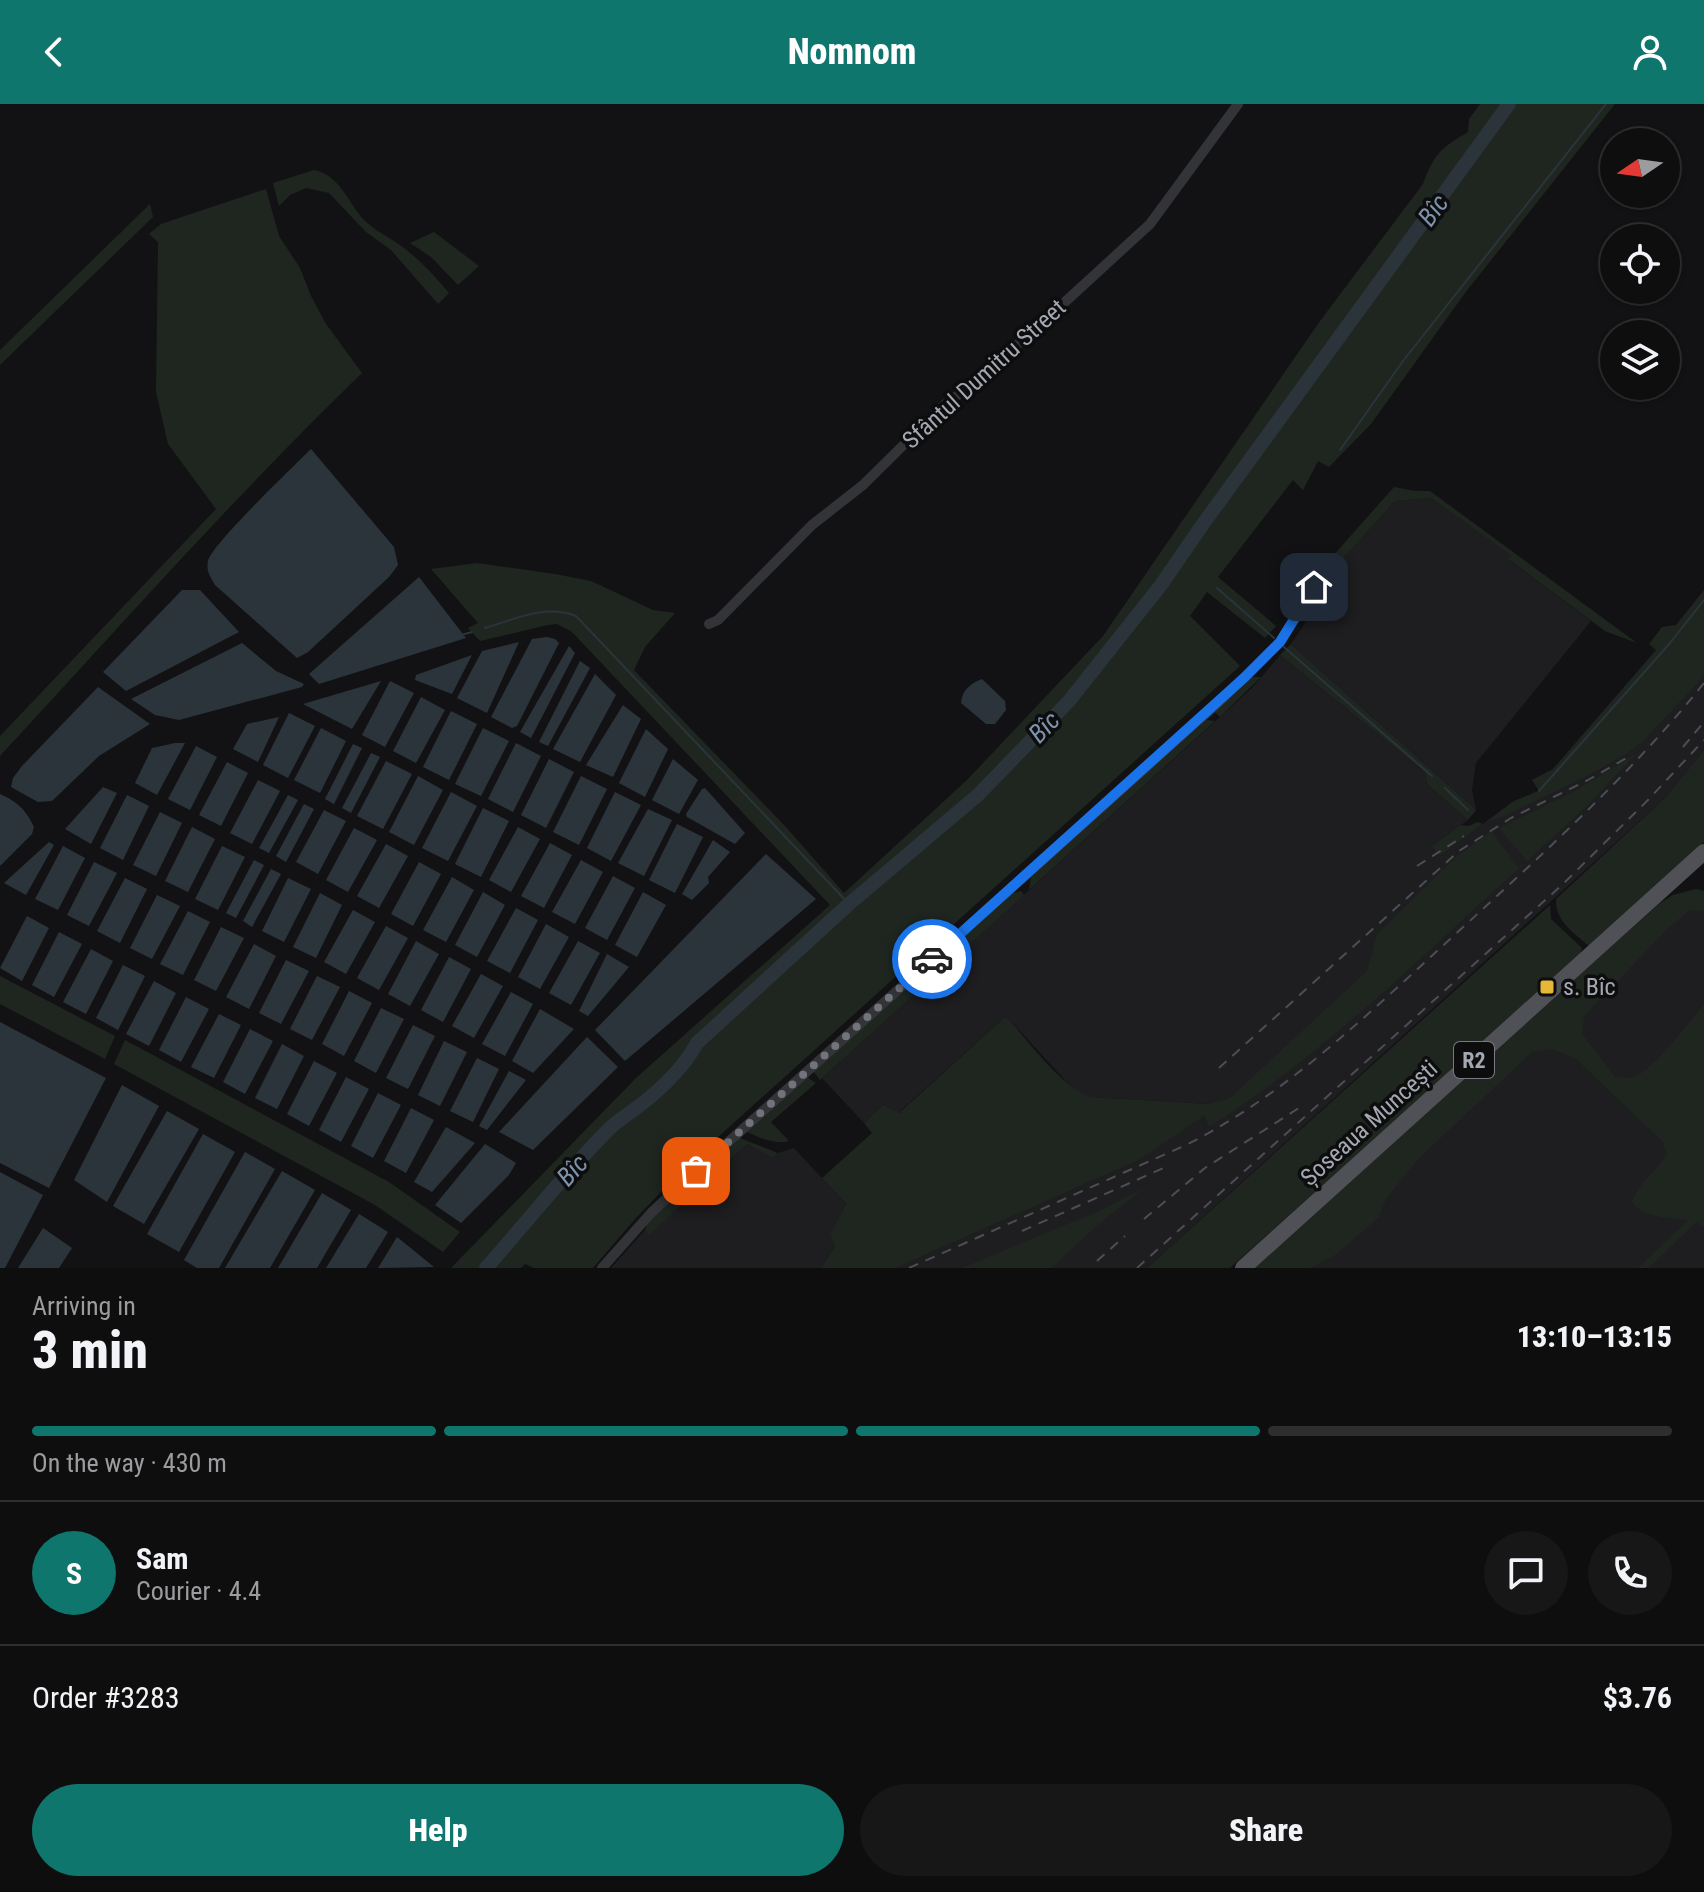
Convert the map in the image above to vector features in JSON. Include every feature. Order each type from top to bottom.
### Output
[{"type":"main road","name":"Șoseaua Muncești","points":[[1243,1268],[1704,852]]},
{"type":"street","name":"Sfântul Dumitru Street","points":[[709,624],[718,620],[812,525],[863,485],[945,404],[1041,324],[1150,224],[1238,104]]},
{"type":"street","points":[[602,1268],[651,1213],[696,1171],[1236,686],[1280,642],[1314,587]]},
{"type":"shaded area","points":[[1480,104],[1615,104],[1465,293],[1371,424],[1329,467],[1318,461],[1303,490],[1293,480],[1218,577],[1276,626],[1265,638],[1207,592],[1190,616],[1240,666],[686,1166],[593,1268],[534,1268],[525,1264],[521,1268],[451,1268],[636,1078],[830,905],[572,632],[557,624],[480,641],[468,628],[478,623],[431,569],[477,563],[555,574],[591,581],[653,610],[675,613],[645,647],[634,670],[785,826],[844,893],[967,780],[1103,636],[1320,321],[1423,184],[1435,159],[1468,132],[1469,119]]},
{"type":"shaded area","points":[[314,170],[337,183],[362,218],[416,258],[449,293],[438,304],[391,250],[366,232],[329,193],[306,188],[290,195],[279,206],[273,183]]},
{"type":"shaded area","points":[[266,189],[279,236],[300,268],[326,324],[362,373],[223,514],[0,756],[0,736],[216,509],[168,444],[156,392],[158,242],[149,234],[161,224]]},
{"type":"shaded area","points":[[150,204],[153,217],[0,365],[0,350]]},
{"type":"shaded area","points":[[434,232],[479,266],[458,285],[431,257],[410,243]]},
{"type":"shaded area","points":[[311,449],[394,547],[398,565],[308,652],[297,658],[215,585],[208,561],[254,505]]},
{"type":"shaded area","points":[[1394,487],[1430,491],[1637,643],[1605,631],[1508,559],[1511,555],[1431,498],[1395,501],[1323,581],[1320,579],[1323,567]]},
{"type":"shaded area","points":[[1431,498],[1512,555],[1509,560],[1591,621],[1476,763],[1472,790],[1476,810],[1291,644],[1333,582],[1327,576],[1395,501]]},
{"type":"shaded area","points":[[419,577],[466,638],[319,684],[309,674]]},
{"type":"shaded area","points":[[182,590],[200,590],[239,632],[126,691],[103,672]]},
{"type":"shaded area","points":[[1704,590],[1704,675],[1695,686],[1641,743],[1624,755],[1500,818],[1487,821],[1514,801],[1539,791],[1532,780],[1553,769],[1656,650],[1649,644],[1662,627],[1676,625]]},
{"type":"shaded area","points":[[547,637],[559,643],[517,726],[512,728],[491,717],[532,639]]},
{"type":"shaded area","points":[[519,642],[487,713],[457,698],[482,651]]},
{"type":"shaded area","points":[[242,643],[276,671],[304,684],[302,687],[179,720],[155,715],[131,699]]},
{"type":"shaded area","points":[[1291,644],[1476,810],[1468,820],[1427,784],[1425,772],[1280,655]]},
{"type":"shaded area","points":[[569,646],[575,653],[531,738],[520,732]]},
{"type":"shaded area","points":[[1704,650],[1704,750],[1666,797],[1147,1268],[896,1268],[1137,1161],[1209,1104],[1090,1097],[1078,1092],[1006,1016],[898,1113],[883,1105],[864,1123],[822,1078],[1252,688],[1280,655],[1425,772],[1427,784],[1468,820],[1431,846],[1440,856],[1514,801],[1562,781]]},
{"type":"shaded area","points":[[472,655],[452,694],[415,680],[416,675]]},
{"type":"shaded area","points":[[580,661],[590,668],[548,746],[539,742]]},
{"type":"shaded area","points":[[595,674],[616,695],[580,762],[553,749]]},
{"type":"shaded area","points":[[1252,677],[1261,677],[1220,717],[1215,712]]},
{"type":"shaded area","points":[[982,679],[1005,701],[1006,710],[995,724],[986,724],[961,703],[968,688]]},
{"type":"shaded area","points":[[381,681],[352,729],[303,704]]},
{"type":"shaded area","points":[[390,681],[414,693],[385,747],[362,735]]},
{"type":"shaded area","points":[[98,687],[150,724],[99,756],[52,801],[38,802],[11,787],[13,778],[22,766]]},
{"type":"shaded area","points":[[421,697],[445,710],[416,763],[393,751]]},
{"type":"shaded area","points":[[623,705],[641,719],[613,777],[586,765]]},
{"type":"shaded area","points":[[451,711],[477,724],[449,780],[423,767]]},
{"type":"shaded area","points":[[289,713],[315,726],[288,778],[263,765]]},
{"type":"shaded area","points":[[279,717],[258,762],[233,749],[247,724]]},
{"type":"shaded area","points":[[1207,720],[1215,721],[1029,890],[1031,876]]},
{"type":"shaded area","points":[[321,728],[346,741],[320,793],[294,780]]},
{"type":"shaded area","points":[[483,728],[509,741],[481,796],[455,784]]},
{"type":"shaded area","points":[[646,729],[668,749],[645,797],[619,783]]},
{"type":"shaded area","points":[[185,743],[157,795],[135,783],[152,748]]},
{"type":"shaded area","points":[[516,743],[541,756],[513,812],[488,799]]},
{"type":"shaded area","points":[[353,744],[362,748],[334,804],[325,799]]},
{"type":"shaded area","points":[[196,746],[217,757],[190,810],[168,799]]},
{"type":"shaded area","points":[[1704,750],[1704,842],[1590,947],[1562,920],[1556,899],[1666,797]]},
{"type":"shaded area","points":[[371,753],[380,757],[351,813],[342,808]]},
{"type":"shaded area","points":[[1636,754],[1588,805],[1527,861],[1499,828],[1575,791]]},
{"type":"shaded area","points":[[549,759],[574,772],[546,828],[521,815]]},
{"type":"shaded area","points":[[673,759],[698,780],[679,814],[652,800]]},
{"type":"shaded area","points":[[386,761],[412,774],[383,829],[357,816]]},
{"type":"shaded area","points":[[227,762],[248,773],[221,826],[199,815]]},
{"type":"shaded area","points":[[418,776],[443,790],[414,845],[389,832]]},
{"type":"shaded area","points":[[581,776],[607,789],[579,845],[553,832]]},
{"type":"shaded area","points":[[258,780],[280,791],[252,844],[230,833]]},
{"type":"shaded area","points":[[103,787],[117,793],[91,844],[65,829]]},
{"type":"shaded area","points":[[705,788],[745,833],[735,844],[687,817],[686,814]]},
{"type":"shaded area","points":[[451,792],[477,806],[448,861],[422,848]]},
{"type":"shaded area","points":[[615,792],[641,805],[611,861],[587,848]]},
{"type":"shaded area","points":[[0,794],[21,807],[34,827],[32,834],[0,866]]},
{"type":"shaded area","points":[[127,795],[149,806],[123,860],[100,848]]},
{"type":"shaded area","points":[[288,795],[298,800],[269,853],[259,848]]},
{"type":"shaded area","points":[[304,804],[314,809],[286,862],[276,856]]},
{"type":"shaded area","points":[[483,808],[509,821],[481,877],[455,864]]},
{"type":"shaded area","points":[[648,809],[672,820],[644,876],[618,863]]},
{"type":"shaded area","points":[[324,810],[346,821],[318,874],[296,862]]},
{"type":"shaded area","points":[[160,812],[182,823],[156,876],[133,865]]},
{"type":"shaded area","points":[[1477,822],[1483,824],[1440,856],[1431,846],[1461,825],[1469,826]]},
{"type":"shaded area","points":[[677,824],[703,837],[675,893],[649,880]]},
{"type":"shaded area","points":[[192,827],[215,839],[188,892],[165,881]]},
{"type":"shaded area","points":[[518,827],[540,839],[511,892],[489,880]]},
{"type":"shaded area","points":[[354,828],[377,840],[348,892],[326,880]]},
{"type":"shaded area","points":[[1491,831],[1519,868],[1331,1037],[1292,1069],[1209,1127],[1205,1115],[1137,1161],[896,1268],[821,1268],[835,1245],[830,1234],[846,1204],[822,1178],[872,1133],[864,1123],[883,1105],[899,1113],[1006,1016],[1055,1072],[1090,1097],[1209,1104],[1229,1099],[1367,971],[1377,934],[1457,856]]},
{"type":"shaded area","points":[[713,840],[730,852],[708,877],[709,883],[692,900],[682,894]]},
{"type":"shaded area","points":[[49,842],[54,845],[26,895],[4,883]]},
{"type":"shaded area","points":[[550,843],[572,855],[544,908],[521,896]]},
{"type":"shaded area","points":[[386,844],[408,856],[379,908],[357,896]]},
{"type":"shaded area","points":[[63,846],[85,858],[58,910],[35,899]]},
{"type":"shaded area","points":[[222,846],[245,857],[218,910],[195,899]]},
{"type":"shaded area","points":[[766,854],[816,899],[625,1061],[595,1030]]},
{"type":"shaded area","points":[[254,860],[264,865],[236,918],[226,913]]},
{"type":"shaded area","points":[[581,860],[603,872],[575,924],[552,912]]},
{"type":"shaded area","points":[[94,862],[117,873],[89,926],[67,915]]},
{"type":"shaded area","points":[[419,862],[441,874],[413,926],[391,914]]},
{"type":"shaded area","points":[[271,869],[281,874],[252,927],[243,921]]},
{"type":"shaded area","points":[[613,876],[635,888],[607,940],[585,928]]},
{"type":"shaded area","points":[[452,877],[474,890],[446,942],[423,930]]},
{"type":"shaded area","points":[[125,878],[147,889],[120,943],[97,931]]},
{"type":"shaded area","points":[[288,878],[311,889],[284,942],[262,931]]},
{"type":"shaded area","points":[[1696,889],[1704,891],[1704,911],[1690,910],[1668,928],[1584,1016],[1582,1034],[1615,1077],[1632,1078],[1652,1065],[1704,1004],[1704,1227],[1696,1222],[1649,1268],[1638,1268],[1688,1220],[1643,1212],[1632,1202],[1639,1188],[1667,1154],[1663,1142],[1575,1058],[1552,1049],[1532,1052],[1417,1160],[1386,1199],[1379,1217],[1335,1255],[1310,1268],[1251,1268],[1660,903],[1673,895]]},
{"type":"shaded area","points":[[1021,891],[1024,895],[820,1080],[813,1071],[1012,893]]},
{"type":"shaded area","points":[[483,892],[505,905],[477,957],[455,945]]},
{"type":"shaded area","points":[[643,892],[666,905],[637,957],[615,945]]},
{"type":"shaded area","points":[[320,893],[342,905],[316,958],[293,947]]},
{"type":"shaded area","points":[[157,895],[180,906],[152,959],[130,948]]},
{"type":"shaded area","points":[[1550,905],[1551,919],[1582,948],[1581,954],[1230,1268],[1147,1268]]},
{"type":"shaded area","points":[[1692,905],[1704,908],[1704,1268],[1302,1268],[1663,925]]},
{"type":"shaded area","points":[[516,908],[538,920],[510,973],[487,961]]},
{"type":"shaded area","points":[[353,910],[375,922],[346,974],[324,962]]},
{"type":"shaded area","points":[[188,911],[210,922],[183,975],[160,964]]},
{"type":"shaded area","points":[[27,916],[49,928],[22,981],[0,968]]},
{"type":"shaded area","points":[[546,924],[569,937],[540,989],[518,977]]},
{"type":"shaded area","points":[[386,926],[408,938],[379,990],[357,978]]},
{"type":"shaded area","points":[[221,927],[244,938],[216,991],[194,980]]},
{"type":"shaded area","points":[[59,932],[82,944],[54,997],[32,985]]},
{"type":"shaded area","points":[[416,941],[439,954],[410,1006],[388,994]]},
{"type":"shaded area","points":[[578,941],[600,953],[571,1005],[549,993]]},
{"type":"shaded area","points":[[254,944],[276,956],[249,1009],[226,997]]},
{"type":"shaded area","points":[[91,949],[113,961],[86,1014],[63,1002]]},
{"type":"shaded area","points":[[607,954],[629,967],[588,1016],[579,1011]]},
{"type":"shaded area","points":[[449,957],[471,969],[443,1022],[421,1010]]},
{"type":"shaded area","points":[[286,960],[309,971],[281,1024],[259,1013]]},
{"type":"shaded area","points":[[123,965],[145,976],[118,1030],[96,1018]]},
{"type":"shaded area","points":[[481,974],[503,986],[474,1038],[452,1026]]},
{"type":"shaded area","points":[[0,976],[115,1036],[105,1059],[0,1004]]},
{"type":"shaded area","points":[[317,976],[340,987],[312,1040],[290,1029]]},
{"type":"shaded area","points":[[154,981],[176,993],[149,1046],[126,1034]]},
{"type":"shaded area","points":[[349,991],[372,1003],[344,1056],[322,1044]]},
{"type":"shaded area","points":[[511,992],[533,1004],[505,1056],[482,1044]]},
{"type":"shaded area","points":[[186,997],[209,1009],[181,1062],[159,1050]]},
{"type":"shaded area","points":[[381,1008],[404,1019],[376,1073],[354,1061]]},
{"type":"shaded area","points":[[540,1009],[574,1029],[533,1073],[512,1061]]},
{"type":"shaded area","points":[[219,1014],[241,1025],[214,1078],[191,1067]]},
{"type":"shaded area","points":[[0,1022],[106,1078],[49,1188],[0,1163]]},
{"type":"shaded area","points":[[413,1025],[435,1036],[408,1089],[386,1078]]},
{"type":"shaded area","points":[[250,1029],[273,1041],[245,1094],[223,1082]]},
{"type":"shaded area","points":[[587,1037],[618,1067],[533,1150],[499,1132]]},
{"type":"shaded area","points":[[125,1040],[389,1182],[460,1232],[443,1252],[375,1205],[114,1064]]},
{"type":"shaded area","points":[[444,1041],[467,1052],[440,1106],[418,1095]]},
{"type":"shaded area","points":[[282,1044],[304,1056],[277,1109],[255,1098]]},
{"type":"shaded area","points":[[477,1058],[499,1069],[473,1122],[450,1111]]},
{"type":"shaded area","points":[[314,1061],[337,1073],[309,1126],[287,1114]]},
{"type":"shaded area","points":[[509,1071],[526,1080],[487,1130],[479,1126]]},
{"type":"shaded area","points":[[346,1077],[369,1089],[341,1142],[319,1130]]},
{"type":"shaded area","points":[[807,1077],[816,1083],[771,1122],[789,1141],[762,1139],[747,1132]]},
{"type":"shaded area","points":[[122,1085],[159,1106],[107,1202],[74,1180]]},
{"type":"shaded area","points":[[378,1093],[401,1105],[373,1158],[351,1146]]},
{"type":"shaded area","points":[[411,1108],[434,1120],[406,1173],[384,1161]]},
{"type":"shaded area","points":[[167,1111],[199,1129],[144,1224],[113,1206]]},
{"type":"shaded area","points":[[446,1127],[475,1143],[432,1192],[414,1182]]},
{"type":"shaded area","points":[[203,1134],[235,1152],[179,1252],[147,1234]]},
{"type":"shaded area","points":[[740,1138],[778,1153],[773,1158],[747,1144],[649,1235],[645,1230],[648,1222]]},
{"type":"shaded area","points":[[485,1144],[516,1163],[509,1175],[461,1223],[435,1205]]},
{"type":"shaded area","points":[[747,1144],[773,1158],[794,1148],[846,1204],[830,1234],[835,1244],[821,1268],[611,1268],[645,1230],[649,1234]]},
{"type":"shaded area","points":[[245,1152],[275,1169],[219,1268],[197,1268],[184,1260]]},
{"type":"shaded area","points":[[282,1171],[315,1190],[270,1268],[225,1268]]},
{"type":"shaded area","points":[[0,1172],[43,1195],[5,1268],[0,1268]]},
{"type":"shaded area","points":[[1144,1188],[1051,1268],[962,1268],[1099,1211]]},
{"type":"shaded area","points":[[322,1193],[351,1210],[317,1268],[278,1268]]},
{"type":"shaded area","points":[[359,1214],[388,1232],[366,1268],[326,1268]]},
{"type":"shaded area","points":[[43,1228],[72,1248],[59,1268],[18,1268]]},
{"type":"shaded area","points":[[397,1237],[434,1267],[378,1268]]},
{"type":"waterway","name":"Bîc","points":[[486,1268],[593,1145],[663,1085],[697,1043],[849,904],[978,795],[1069,701],[1161,585],[1509,104]]},
{"type":"waterway","points":[[1340,450],[1403,361],[1606,104]]},
{"type":"waterway","points":[[1217,588],[1274,638]]},
{"type":"waterway","points":[[1539,791],[1704,600]]},
{"type":"waterway","points":[[485,628],[542,612],[576,616],[849,904]]},
{"type":"waterway","points":[[461,635],[472,632]]},
{"type":"waterway","points":[[1284,647],[1432,776]]},
{"type":"waterway","points":[[1445,788],[1468,810]]},
{"type":"railway","points":[[909,1268],[1186,1145],[1257,1103],[1291,1078],[1387,997],[1548,848],[1613,785],[1704,683]]},
{"type":"railway","points":[[1683,747],[1704,722]]},
{"type":"railway","points":[[1137,1268],[1563,884],[1704,740]]},
{"type":"railway","points":[[1219,1068],[1459,851],[1511,818],[1630,756]]},
{"type":"railway","points":[[1417,866],[1464,836]]},
{"type":"railway","points":[[1144,1219],[1205,1168],[1302,1106]]},
{"type":"railway","points":[[1022,1231],[1168,1166]]},
{"type":"railway","points":[[1097,1261],[1125,1236]]},
{"type":"way so far","points":[[696,1171],[932,959]]},
{"type":"place","name":"s. Bîc","points":[[1547,987]]},
{"type":"route","points":[[932,959],[1245,677],[1280,642],[1314,587]]}]
